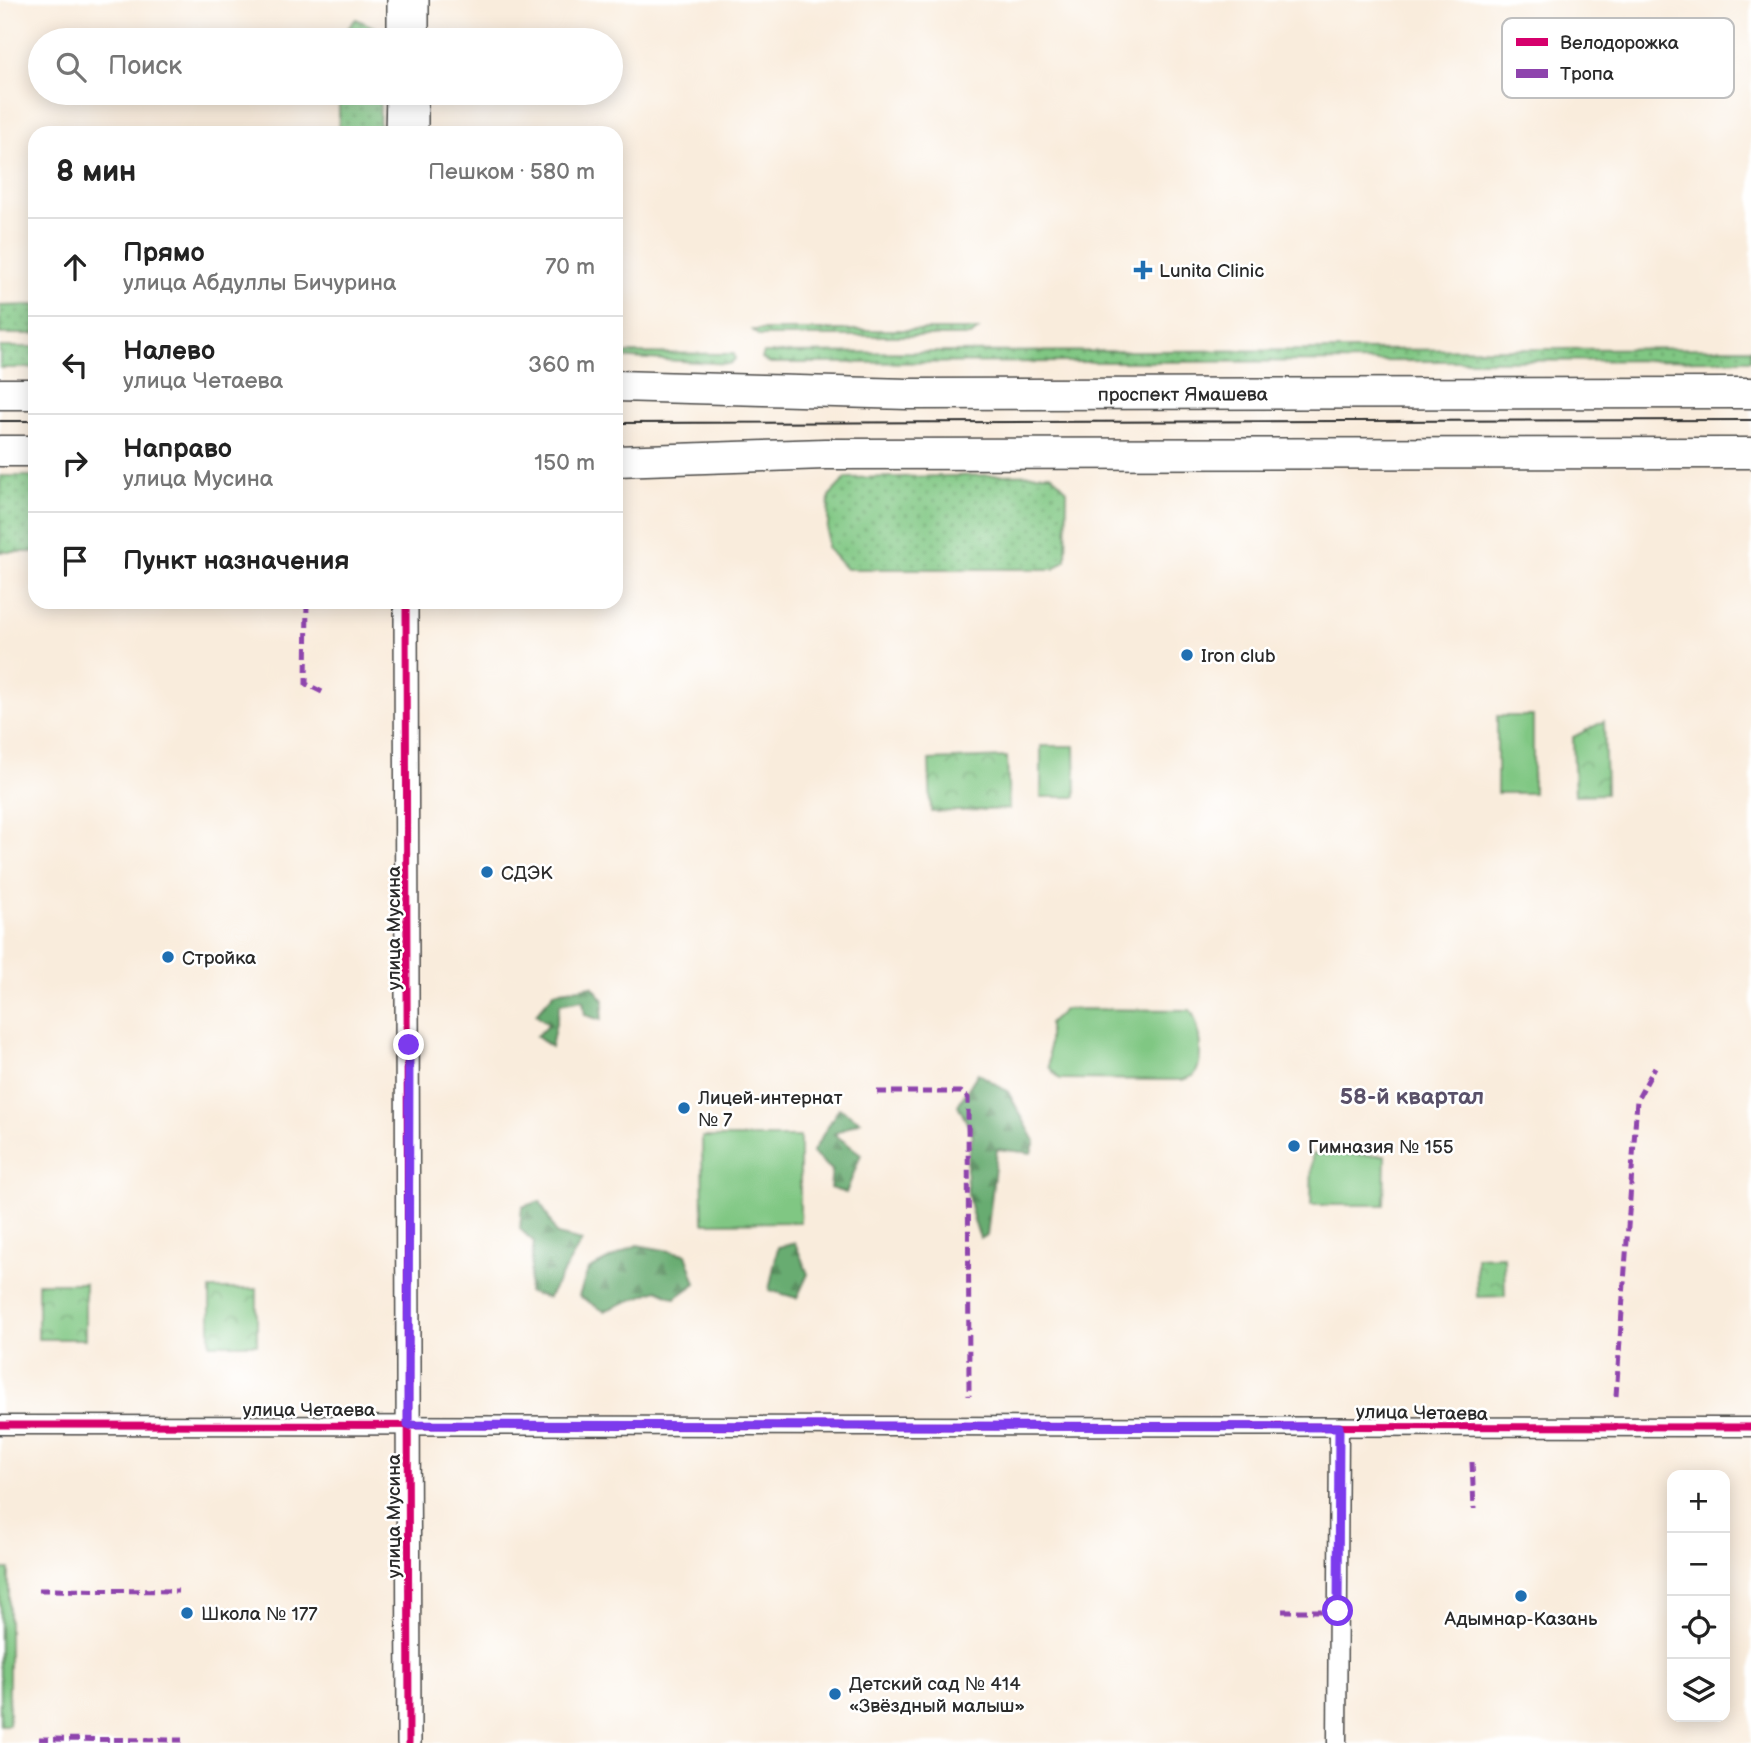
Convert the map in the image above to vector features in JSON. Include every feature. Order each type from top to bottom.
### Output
[{"type":"main road","name":"проспект Ямашева","points":[[623,386],[908,394],[1751,393]]},
{"type":"main road","points":[[0,394],[28,394]]},
{"type":"main road","points":[[0,451],[28,451]]},
{"type":"main road","points":[[623,461],[825,454],[1751,453]]},
{"type":"street","points":[[399,0],[399,28]]},
{"type":"street","points":[[417,0],[417,28]]},
{"type":"street","points":[[397,126],[398,105]]},
{"type":"street","points":[[416,105],[416,126]]},
{"type":"street","name":"улица Мусина","points":[[403,609],[408,763],[409,1743]]},
{"type":"street","name":"улица Четаева","points":[[0,1424],[1751,1427]]},
{"type":"street","points":[[1337,1743],[1339,1427]]},
{"type":"green space","points":[[356,19],[376,28],[348,28]]},
{"type":"green space","points":[[339,105],[380,105],[379,126],[339,126]]},
{"type":"green space","points":[[28,305],[28,334],[0,334],[0,306]]},
{"type":"green space","points":[[752,330],[978,330],[971,336],[759,336]]},
{"type":"green space","points":[[0,347],[28,347],[28,368],[0,368]]},
{"type":"green space","points":[[1751,348],[1751,360],[767,363],[762,358],[764,353]]},
{"type":"green space","points":[[623,353],[734,354],[735,359],[729,364],[623,357]]},
{"type":"green space","points":[[1051,474],[1067,490],[1066,560],[1054,569],[846,569],[827,548],[829,496],[846,478]]},
{"type":"green space","points":[[0,476],[28,476],[28,552],[0,552]]},
{"type":"green space","points":[[1497,716],[1533,716],[1533,793],[1497,793]]},
{"type":"green space","points":[[1604,721],[1606,794],[1575,795],[1573,737]]},
{"type":"green space","points":[[1041,746],[1075,746],[1076,797],[1041,797]]},
{"type":"green space","points":[[1007,757],[1009,809],[931,812],[929,760]]},
{"type":"green space","points":[[592,986],[604,1000],[601,1020],[585,1015],[583,1000],[560,1004],[551,1047],[536,1036],[549,1025],[536,1014],[555,992]]},
{"type":"green space","points":[[1065,1009],[1190,1010],[1200,1043],[1197,1070],[1193,1076],[1182,1080],[1060,1079],[1049,1067],[1049,1024]]},
{"type":"green space","points":[[978,1073],[1008,1092],[1035,1141],[1031,1153],[997,1149],[987,1236],[980,1238],[967,1187],[967,1161],[973,1135],[958,1105]]},
{"type":"green space","points":[[839,1108],[860,1121],[834,1134],[861,1154],[846,1193],[830,1188],[832,1170],[812,1153]]},
{"type":"green space","points":[[702,1137],[800,1137],[800,1222],[703,1223]]},
{"type":"green space","points":[[1312,1154],[1385,1155],[1384,1205],[1311,1205]]},
{"type":"green space","points":[[540,1201],[557,1235],[582,1241],[548,1298],[528,1292],[534,1242],[520,1229],[522,1207]]},
{"type":"green space","points":[[795,1243],[808,1274],[797,1298],[769,1290],[778,1247]]},
{"type":"green space","points":[[637,1245],[686,1254],[696,1283],[675,1298],[657,1290],[604,1311],[579,1296],[588,1270]]},
{"type":"green space","points":[[1504,1256],[1505,1296],[1477,1297],[1476,1257]]},
{"type":"green space","points":[[38,1283],[85,1283],[85,1339],[38,1339]]},
{"type":"green space","points":[[210,1289],[257,1289],[257,1344],[210,1344]]},
{"type":"green space","points":[[0,1569],[9,1569],[9,1725],[0,1725]]},
{"type":"tram line","points":[[623,423],[1751,420]]},
{"type":"tram line","points":[[0,421],[28,421]]},
{"type":"marked path","points":[[307,609],[306,684],[326,694]]},
{"type":"marked path","points":[[1616,1396],[1637,1100],[1655,1067]]},
{"type":"marked path","points":[[877,1092],[961,1092],[968,1098],[969,1396]]},
{"type":"marked path","points":[[1472,1462],[1474,1509]]},
{"type":"marked path","points":[[39,1590],[178,1591]]},
{"type":"marked path","points":[[1282,1611],[1338,1611]]},
{"type":"marked path","points":[[39,1739],[182,1740]]},
{"type":"cycle path","points":[[406,609],[409,1743]]},
{"type":"cycle path","points":[[0,1425],[1751,1427]]},
{"type":"place","name":"Lunita Clinic","points":[[1143,270]]},
{"type":"place","name":"Iron club","points":[[1187,655]]},
{"type":"place","name":"СДЭК","points":[[487,872]]},
{"type":"place","name":"Стройка","points":[[168,957]]},
{"type":"place","name":"Лицей-интернат № 7","points":[[684,1108]]},
{"type":"place","name":"Гимназия № 155","points":[[1294,1146]]},
{"type":"place","name":"Адымнар-Казань","points":[[1521,1596]]},
{"type":"place","name":"Школа № 177","points":[[187,1613]]},
{"type":"place","name":"Детский сад № 414 «Звёздный малыш»","points":[[835,1694]]},
{"type":"district","name":"58-й квартал","points":[[1412,1096]]},
{"type":"route","points":[[409,1045],[408,1425],[1339,1427],[1338,1611]]}]
